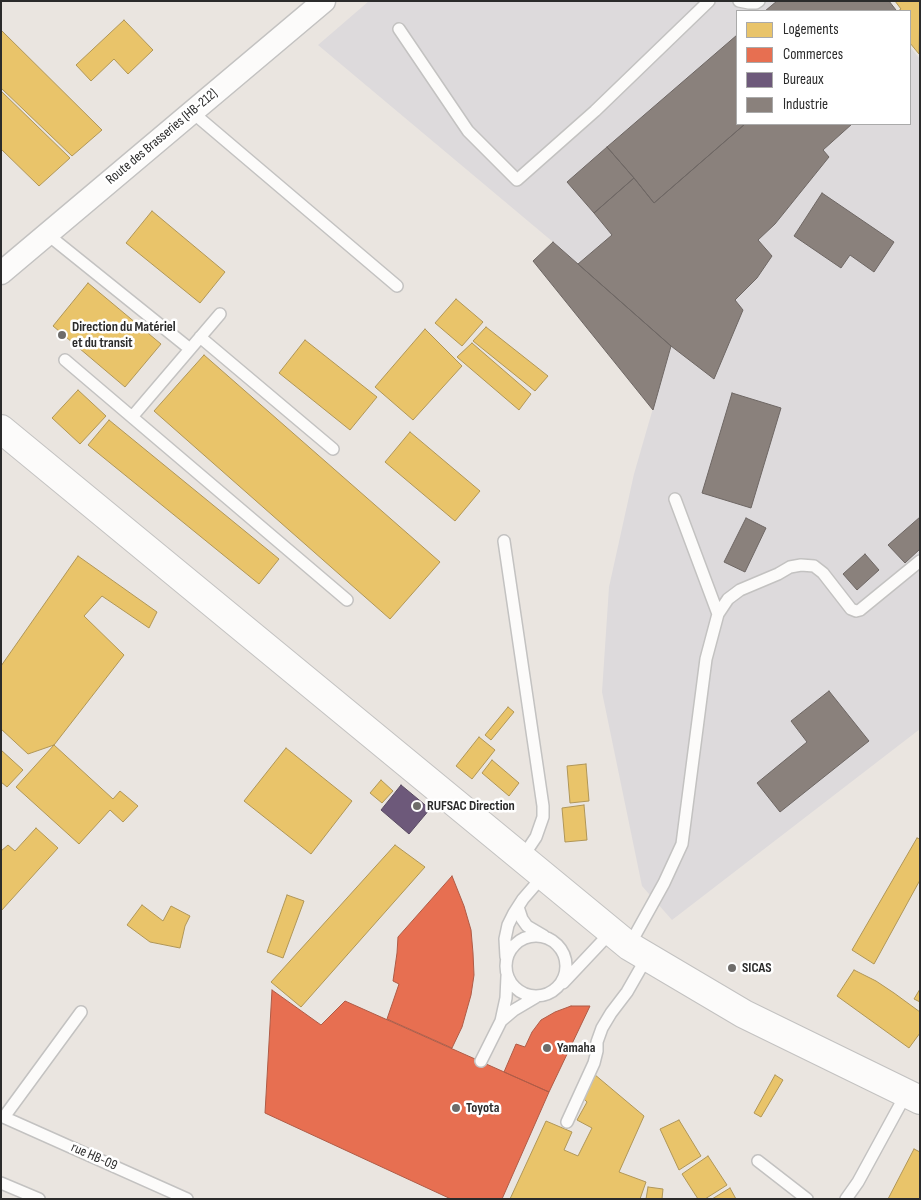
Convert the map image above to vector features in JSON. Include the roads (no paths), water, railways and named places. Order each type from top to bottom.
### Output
[{"type":"street","name":"Route des Brasseries (HB-212)","points":[[1,273],[324,1]]},
{"type":"street","points":[[1,429],[629,945],[744,1014],[913,1097]]},
{"type":"lane","points":[[399,29],[468,131],[517,180],[595,111],[709,1]]},
{"type":"lane","points":[[739,1],[749,3],[759,1]]},
{"type":"lane","points":[[192,112],[396,286]]},
{"type":"lane","points":[[47,234],[190,349]]},
{"type":"lane","points":[[132,417],[220,314]]},
{"type":"lane","points":[[200,337],[333,449]]},
{"type":"lane","points":[[65,360],[347,600]]},
{"type":"lane","points":[[675,499],[718,614]]},
{"type":"lane","points":[[504,540],[543,806],[543,817],[536,837],[522,858]]},
{"type":"lane","points":[[567,1122],[594,1063],[597,1042],[602,1028],[627,992],[629,945],[664,883],[682,844],[706,660],[718,614],[728,599],[740,590],[801,565],[814,566],[823,572],[851,610],[856,612],[920,561]]},
{"type":"lane","points":[[481,1061],[500,1021],[506,998],[505,939],[508,925],[518,906],[543,876]]},
{"type":"lane","points":[[518,906],[522,919],[527,926],[559,946],[566,958],[565,975],[558,988]]},
{"type":"lane","points":[[506,960],[512,948],[521,940],[536,936],[547,938]]},
{"type":"lane","points":[[500,1021],[536,997],[547,995],[629,945]]},
{"type":"lane","points":[[507,976],[514,987],[523,994],[536,997]]},
{"type":"lane","points":[[3,1117],[81,1012]]},
{"type":"lane","points":[[846,1199],[913,1097]]},
{"type":"lane","name":"rue HB-09","points":[[3,1117],[187,1199]]},
{"type":"lane","points":[[758,1160],[807,1199]]},
{"type":"lane","points":[[1,1184],[39,1199]]},
{"type":"place","name":"Direction du Matériel et du transit","points":[[62,335]]},
{"type":"place","name":"RUFSAC Direction","points":[[417,806]]},
{"type":"place","name":"SICAS","points":[[732,968]]},
{"type":"place","name":"Yamaha","points":[[547,1048]]},
{"type":"place","name":"Toyota","points":[[456,1108]]}]
